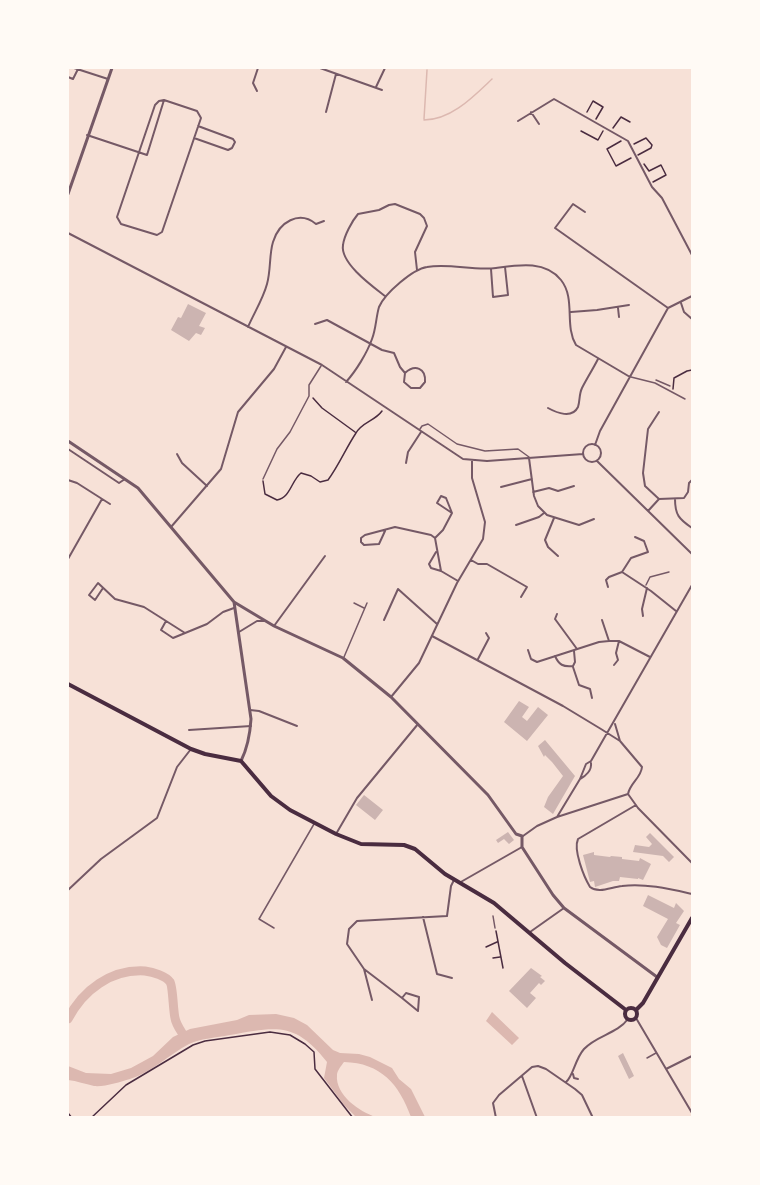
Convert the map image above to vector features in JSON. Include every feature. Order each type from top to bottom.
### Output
[{"type":"main road","points":[[68,684],[191,748],[206,754],[241,761],[271,796],[290,810],[336,834],[361,844],[408,846],[454,880],[494,903],[626,1010]]},
{"type":"main road","points":[[626,1010],[625,1016],[628,1019],[636,1018],[636,1010],[643,1003],[693,918]]},
{"type":"main road","points":[[626,1010],[632,1007],[636,1010]]},
{"type":"street","points":[[68,77],[73,79],[76,68],[108,79]]},
{"type":"street","points":[[68,194],[112,68]]},
{"type":"street","points":[[257,91],[253,83],[258,68]]},
{"type":"street","points":[[320,68],[382,90]]},
{"type":"street","points":[[376,87],[385,68]]},
{"type":"street","points":[[326,112],[336,73]]},
{"type":"street","points":[[518,121],[554,99],[625,140],[652,187],[662,198],[693,255]]},
{"type":"street","points":[[87,135],[147,155],[164,100]]},
{"type":"street","points":[[164,100],[197,111],[201,118],[198,126],[162,232],[157,236],[121,224],[117,218],[155,105],[164,100]]},
{"type":"street","points":[[531,112],[539,124]]},
{"type":"street","points":[[194,138],[228,150],[232,148],[234,142],[233,139],[198,126]]},
{"type":"street","points":[[385,296],[359,275],[344,254],[343,242],[358,214],[395,204],[423,216],[427,226],[415,252],[417,270]]},
{"type":"street","points":[[585,212],[573,204],[555,228],[668,308]]},
{"type":"street","points":[[248,327],[266,286],[273,242],[278,233],[290,220],[300,216],[308,217],[316,224],[324,221]]},
{"type":"street","points":[[68,233],[322,365],[455,455],[472,461],[583,454]]},
{"type":"street","points":[[346,382],[370,344],[379,308],[385,296],[417,270],[447,266],[471,269],[535,266],[551,272],[568,291],[575,343],[578,347],[630,377]]},
{"type":"street","points":[[491,268],[493,297],[508,296],[506,267]]},
{"type":"street","points":[[595,445],[600,431],[668,308],[693,296]]},
{"type":"street","points":[[681,303],[684,312],[693,319]]},
{"type":"street","points":[[570,312],[629,305]]},
{"type":"street","points":[[618,307],[619,317]]},
{"type":"street","points":[[315,324],[327,320],[370,344],[394,353],[405,373],[405,382],[411,388],[420,388],[425,382],[426,375],[416,367],[405,373]]},
{"type":"street","points":[[171,528],[221,469],[238,412],[270,374],[286,347]]},
{"type":"street","points":[[548,408],[558,413],[575,411],[579,406],[580,391],[598,359]]},
{"type":"street","points":[[660,412],[648,429],[643,473],[645,486],[659,499],[684,498],[688,492],[689,483],[693,480]]},
{"type":"street","points":[[406,463],[408,452],[420,431]]},
{"type":"street","points":[[68,441],[138,488],[234,602],[264,621],[344,658],[381,692],[391,697],[488,795],[516,834],[522,836],[557,817],[628,794]]},
{"type":"street","points":[[583,454],[587,446],[595,445]]},
{"type":"street","points":[[595,445],[601,451],[601,456],[597,461]]},
{"type":"street","points":[[68,449],[119,483],[125,479]]},
{"type":"street","points":[[177,454],[182,463],[207,486]]},
{"type":"street","points":[[583,454],[588,461],[597,461],[693,554]]},
{"type":"street","points":[[530,458],[533,492],[538,506],[544,513],[579,525],[594,519]]},
{"type":"street","points":[[391,697],[419,663],[458,581],[483,539],[485,531],[483,514],[472,478],[472,461]]},
{"type":"street","points":[[501,487],[532,479]]},
{"type":"street","points":[[68,480],[110,504]]},
{"type":"street","points":[[533,492],[549,488],[558,491],[574,486]]},
{"type":"street","points":[[441,571],[435,538],[443,530],[452,513],[447,498],[441,496],[437,503],[438,506],[452,513]]},
{"type":"street","points":[[68,559],[102,499]]},
{"type":"street","points":[[648,511],[659,499]]},
{"type":"street","points":[[675,499],[675,513],[680,520],[692,528]]},
{"type":"street","points":[[516,525],[544,513]]},
{"type":"street","points":[[554,517],[545,540],[548,547],[558,556]]},
{"type":"street","points":[[385,531],[380,544],[364,545],[361,542],[364,535],[394,527],[431,535],[435,538]]},
{"type":"street","points":[[608,587],[606,580],[609,577],[622,572],[631,558],[648,552],[644,541],[635,537]]},
{"type":"street","points":[[436,552],[429,564],[431,567],[458,581]]},
{"type":"street","points":[[274,626],[325,556]]},
{"type":"street","points":[[470,560],[478,564],[488,564],[527,587],[521,597]]},
{"type":"street","points":[[622,572],[646,587],[676,611]]},
{"type":"street","points":[[103,588],[95,600],[89,595],[98,583],[115,599],[144,607],[185,633]]},
{"type":"street","points":[[557,817],[580,779],[586,764],[591,761],[608,734],[676,611],[693,585]]},
{"type":"street","points":[[643,616],[646,587]]},
{"type":"street","points":[[384,620],[398,589],[437,624]]},
{"type":"street","points":[[234,602],[250,710],[247,749],[241,761]]},
{"type":"street","points":[[166,621],[161,630],[173,638],[207,624],[223,612],[234,609]]},
{"type":"street","points":[[557,614],[555,619],[576,650],[573,666],[579,685],[590,689],[592,698]]},
{"type":"street","points":[[602,620],[609,641]]},
{"type":"street","points":[[239,632],[257,621],[264,621]]},
{"type":"street","points":[[477,660],[489,638],[486,633]]},
{"type":"street","points":[[432,636],[563,706],[620,741],[642,767],[641,773],[631,785],[628,794]]},
{"type":"street","points":[[528,650],[531,659],[537,662],[609,641],[619,641],[650,657]]},
{"type":"street","points":[[614,665],[618,660],[616,653],[619,641]]},
{"type":"street","points":[[555,656],[558,664],[564,667],[573,666]]},
{"type":"street","points":[[250,710],[259,711],[297,726]]},
{"type":"street","points":[[614,722],[620,741]]},
{"type":"street","points":[[336,834],[351,807],[418,724]]},
{"type":"street","points":[[189,730],[250,726]]},
{"type":"street","points":[[68,890],[101,859],[157,818],[177,767],[191,748]]},
{"type":"street","points":[[628,794],[693,863]]},
{"type":"street","points":[[636,805],[578,839],[577,849],[584,876],[590,887],[598,891],[620,886],[640,885],[693,894]]},
{"type":"street","points":[[522,836],[522,847],[564,908],[657,977]]},
{"type":"street","points":[[459,883],[522,847]]},
{"type":"street","points":[[402,998],[406,993],[419,997],[418,1011],[364,969],[347,944],[349,929],[357,921],[447,916],[454,880]]},
{"type":"street","points":[[529,933],[564,908]]},
{"type":"street","points":[[423,918],[437,974],[452,978]]},
{"type":"street","points":[[364,969],[372,1000]]},
{"type":"street","points":[[636,1018],[693,1113]]},
{"type":"street","points":[[564,1082],[570,1080],[575,1061],[592,1041],[621,1028],[628,1019]]},
{"type":"street","points":[[666,1069],[693,1056]]},
{"type":"street","points":[[496,1118],[493,1103],[499,1095],[532,1067],[538,1066],[546,1069],[582,1095],[593,1118]]},
{"type":"street","points":[[572,1071],[574,1078],[578,1079]]},
{"type":"street","points":[[522,1076],[537,1118]]},
{"type":"lane","points":[[263,479],[277,448],[290,432],[309,396],[309,385],[322,365]]},
{"type":"lane","points":[[630,377],[648,381],[685,399]]},
{"type":"lane","points":[[656,380],[670,386]]},
{"type":"lane","points":[[420,431],[422,426],[428,424],[457,444],[485,451],[518,449],[530,458]]},
{"type":"lane","points":[[646,587],[650,577],[669,572]]},
{"type":"lane","points":[[354,603],[365,608]]},
{"type":"lane","points":[[344,658],[367,603]]},
{"type":"lane","points":[[274,928],[259,919],[315,823]]},
{"type":"lane","points":[[493,916],[495,928]]},
{"type":"lane","points":[[647,1058],[657,1053]]},
{"type":"path","points":[[585,116],[593,101],[603,107],[594,122]]},
{"type":"path","points":[[611,132],[621,117],[630,122]]},
{"type":"path","points":[[581,131],[598,140],[605,128]]},
{"type":"path","points":[[625,140],[607,149],[616,166],[651,148],[646,138],[630,146]]},
{"type":"path","points":[[641,166],[645,164],[649,171],[661,165],[666,175],[655,181]]},
{"type":"path","points":[[672,392],[674,378],[687,370],[693,370]]},
{"type":"path","points":[[309,396],[356,432]]},
{"type":"path","points":[[263,479],[265,494],[275,500],[286,496],[301,473],[320,482],[328,480],[350,446],[356,432],[376,418],[384,408]]},
{"type":"path","points":[[495,928],[503,968]]},
{"type":"path","points":[[486,947],[498,942]]},
{"type":"path","points":[[493,958],[501,957]]},
{"type":"path","points":[[91,1118],[126,1085],[193,1045],[205,1041],[270,1032],[290,1035],[314,1052],[315,1069],[353,1118]]},
{"type":"path","points":[[68,1113],[72,1118]]},
{"type":"shaded area","points":[[492,1012],[519,1038],[512,1045],[486,1021]]},
{"type":"shaded area","points":[[276,1014],[294,1018],[307,1025],[333,1050],[370,1057],[392,1068],[399,1079],[411,1089],[425,1117],[411,1117],[394,1085],[378,1071],[357,1063],[344,1062],[337,1073],[337,1082],[344,1096],[356,1107],[376,1117],[356,1117],[324,1078],[327,1062],[305,1039],[284,1030],[260,1030],[194,1042],[146,1072],[112,1084],[94,1086],[68,1080],[68,1066],[86,1073],[111,1074],[131,1068],[153,1056],[173,1037],[190,1029],[237,1020],[249,1015]]},
{"type":"building","points":[[188,304],[206,313],[199,326],[205,328],[201,335],[196,333],[189,341],[171,330],[178,317],[181,318]]},
{"type":"building","points":[[519,701],[529,707],[522,717],[527,721],[538,707],[548,715],[527,741],[504,722]]},
{"type":"building","points":[[545,740],[575,776],[553,814],[544,807],[548,797],[563,776],[545,755],[544,757],[538,746]]},
{"type":"building","points":[[364,795],[383,810],[375,820],[356,805]]},
{"type":"building","points":[[508,832],[514,840],[509,844],[504,839],[498,843],[496,840]]},
{"type":"building","points":[[650,833],[674,857],[669,862],[663,856],[633,852],[635,845],[649,847],[652,844],[646,837]]},
{"type":"building","points":[[594,852],[594,855],[622,857],[622,859],[639,861],[640,858],[651,864],[643,880],[620,877],[619,881],[595,887],[594,881],[590,882],[583,855]]},
{"type":"building","points":[[648,895],[674,908],[676,903],[684,911],[676,923],[680,925],[667,948],[661,945],[657,937],[668,919],[643,906]]},
{"type":"building","points":[[531,968],[545,981],[541,985],[539,983],[530,993],[536,998],[527,1008],[509,991]]},
{"type":"building","points":[[623,1053],[634,1076],[629,1079],[618,1056]]},
{"type":"waterway","points":[[424,119],[427,70]]},
{"type":"waterway","points":[[424,120],[452,112],[492,79]]},
{"type":"waterway","points":[[68,1019],[82,999],[99,983],[121,974],[145,971],[162,976],[170,982],[174,1014],[185,1038]]}]
